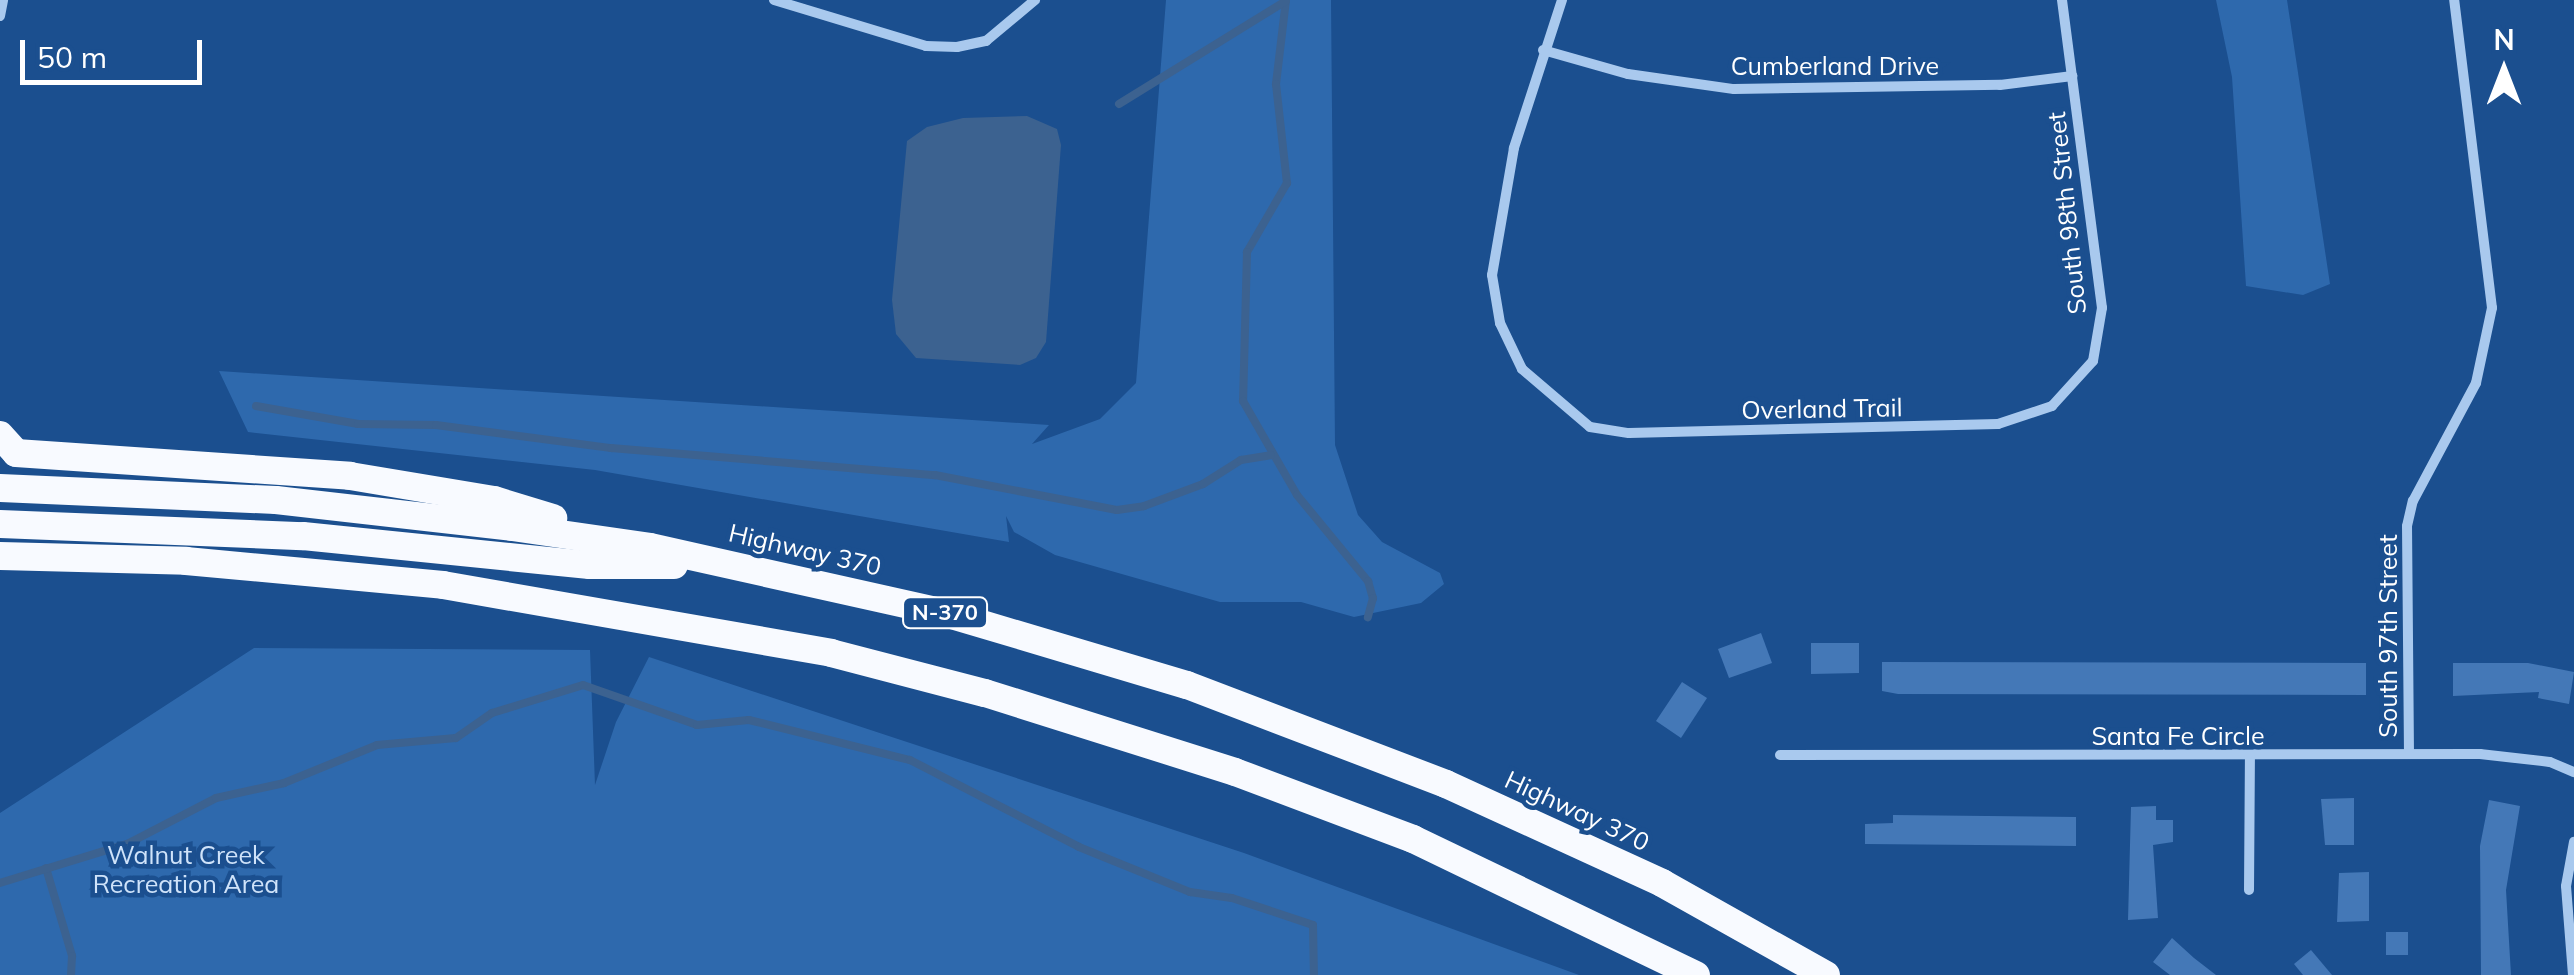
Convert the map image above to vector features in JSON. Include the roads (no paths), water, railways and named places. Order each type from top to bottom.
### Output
[{"type":"highway","points":[[0,435],[16,453],[253,466],[494,500],[650,547]]},
{"type":"highway","name":"Highway 370","points":[[0,488],[276,500],[650,547],[946,613],[1304,726],[1662,883],[1826,975]]},
{"type":"highway","points":[[0,524],[304,536],[590,565],[735,565]]},
{"type":"highway","points":[[0,556],[186,561],[443,585],[681,622],[850,658],[986,693],[1235,772],[1413,839],[1696,975]]},
{"type":"street","points":[[0,16],[3,0]]},
{"type":"street","points":[[774,0],[926,46],[986,42],[1034,0]]},
{"type":"street","points":[[1543,50],[1562,0]]},
{"type":"street","name":"South 98th Street","points":[[2052,406],[2094,362],[2102,308],[2062,0]]},
{"type":"street","name":"South 97th Street","points":[[2409,754],[2406,526],[2413,501],[2476,383],[2492,308],[2454,0]]},
{"type":"street","name":"Cumberland Drive","points":[[1543,50],[1628,74],[1734,89],[2000,85],[2072,76]]},
{"type":"street","name":"Overland Trail","points":[[1543,50],[1514,148],[1492,275],[1500,323],[1522,369],[1590,427],[1647,433],[1998,424],[2052,406]]},
{"type":"street","name":"Santa Fe Circle","points":[[1780,755],[2480,754],[2550,762],[2574,772]]},
{"type":"street","points":[[2249,890],[2250,756]]},
{"type":"street","points":[[2573,975],[2566,886],[2574,842]]},
{"type":"waterway","points":[[1286,0],[1276,84],[1287,183],[1247,252],[1243,401],[1297,495],[1368,581],[1373,598],[1368,617]]},
{"type":"waterway","points":[[1119,104],[1286,1]]},
{"type":"waterway","points":[[256,406],[358,424],[436,425],[611,448],[935,475],[1117,510],[1144,506],[1203,484],[1241,460],[1271,455]]},
{"type":"waterway","points":[[0,883],[127,844],[216,798],[284,783],[377,745],[456,738],[492,713],[583,685],[697,725],[749,720],[910,760],[1079,847],[1190,892],[1232,898],[1313,925],[1314,975]]},
{"type":"waterway","points":[[46,868],[72,956],[71,975]]},
{"type":"park label","name":"Walnut Creek Recreation Area","points":[[186,870]]}]
